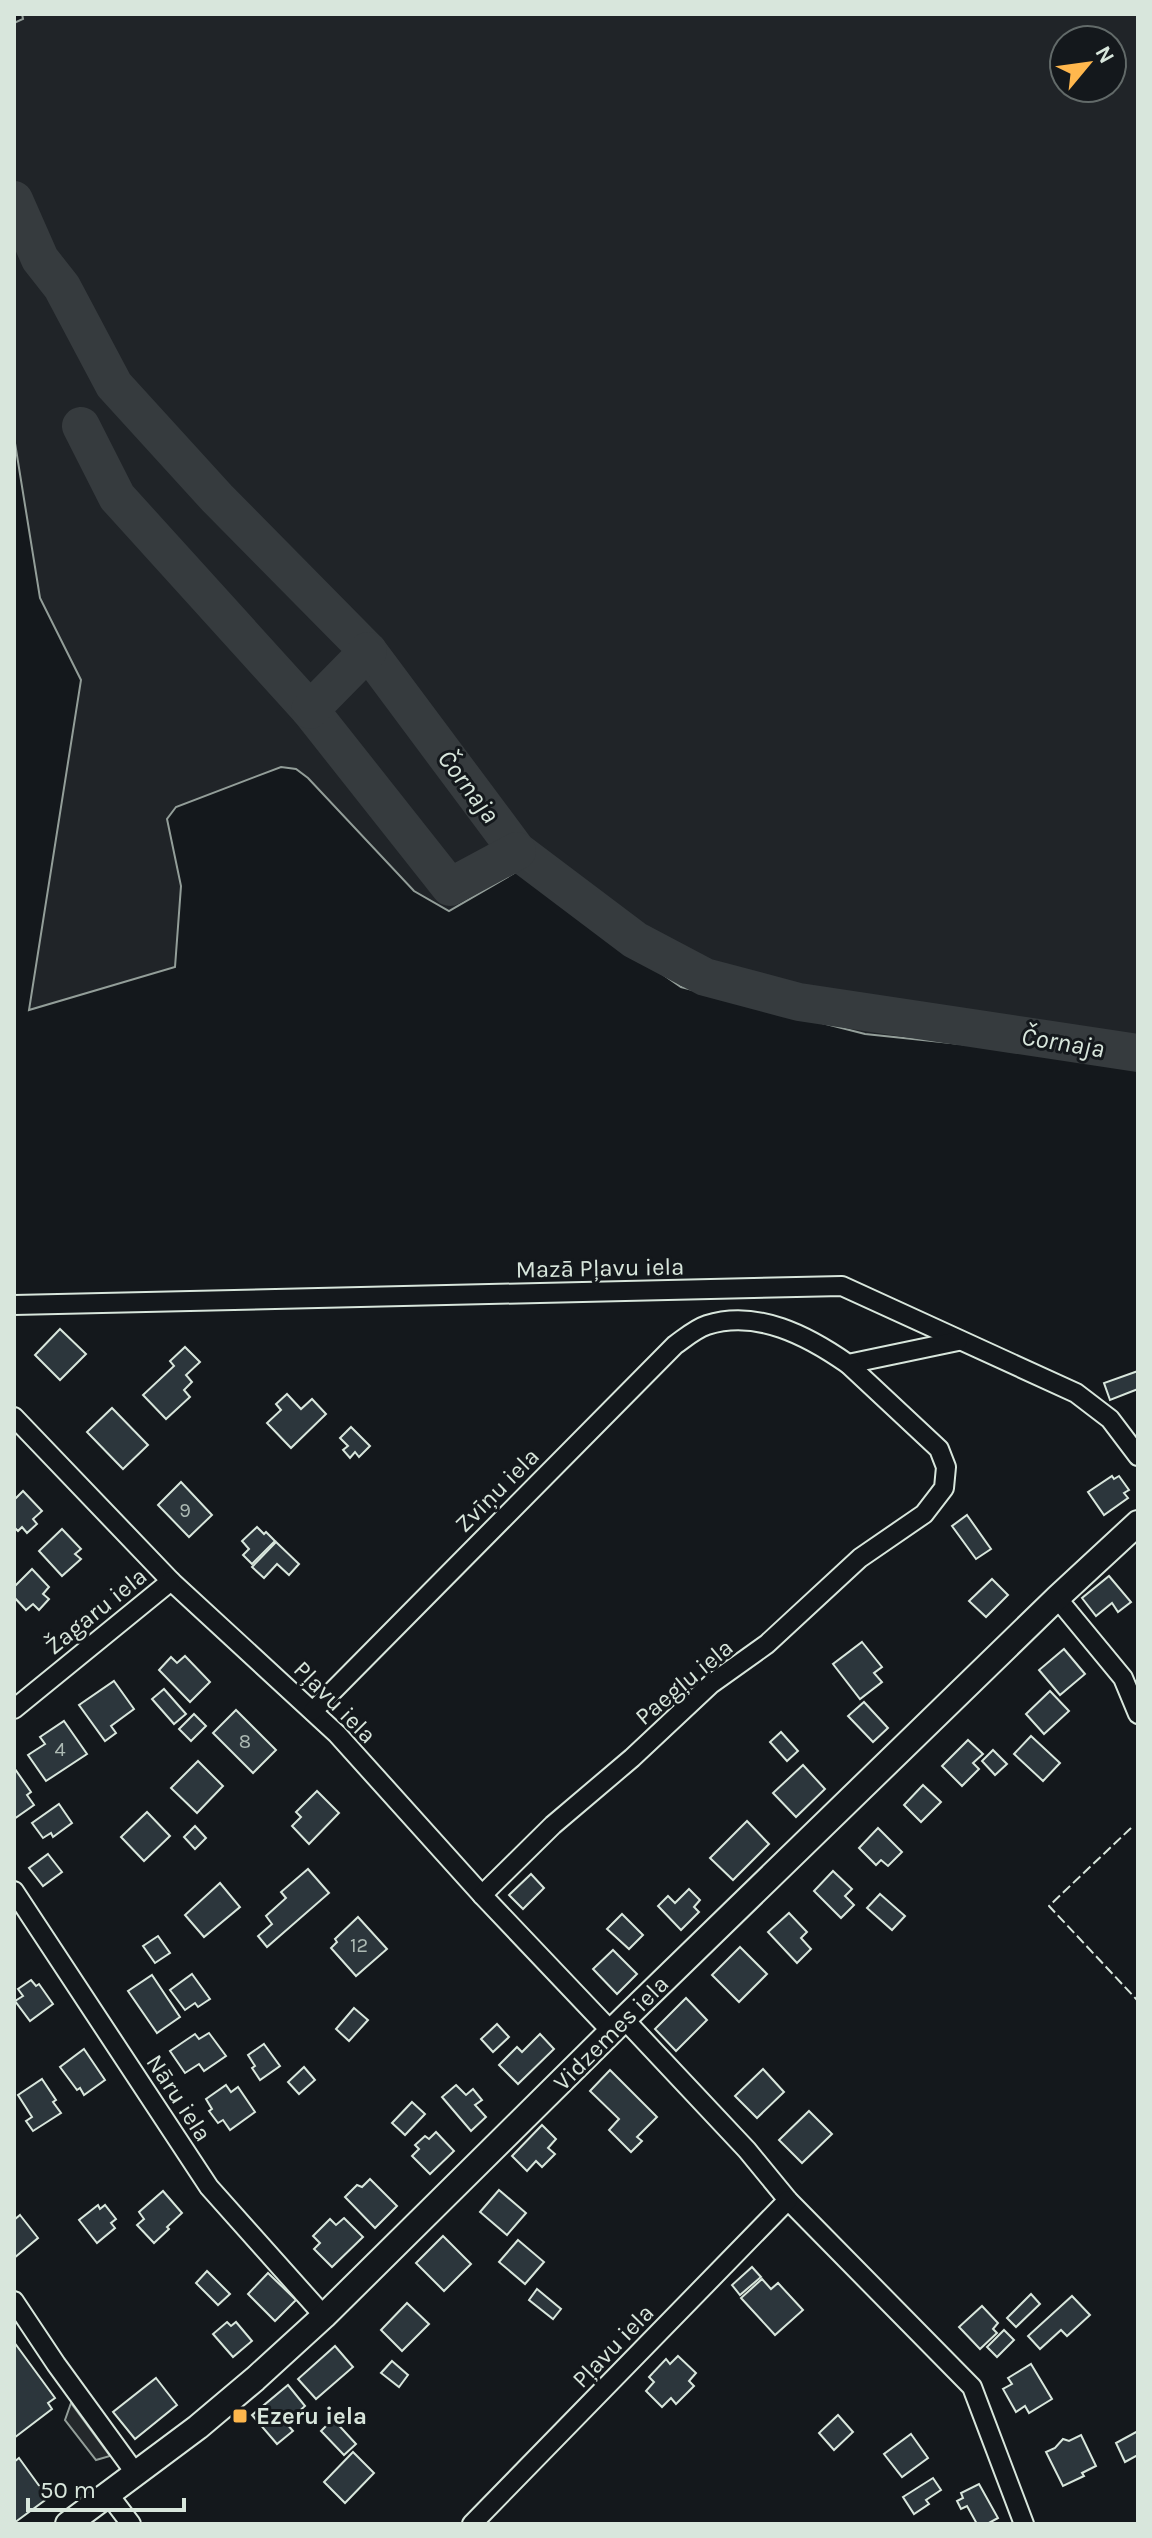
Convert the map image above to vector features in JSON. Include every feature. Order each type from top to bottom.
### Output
[{"type":"street","name":"Mazā Pļavu iela","points":[[14,1305],[842,1286],[1076,1393],[1110,1419],[1138,1456]]},
{"type":"street","name":"Zvīņu iela","points":[[313,1711],[675,1345],[703,1326],[726,1320],[771,1324],[816,1342],[848,1364]]},
{"type":"street","points":[[848,1364],[958,1341]]},
{"type":"street","name":"Paegļu iela","points":[[482,1895],[553,1825],[632,1758],[711,1684],[767,1644],[860,1558],[924,1514],[944,1488],[946,1467],[939,1449],[848,1364]]},
{"type":"street","name":"Pļavu iela","points":[[14,1417],[171,1581],[337,1734],[482,1895],[747,2150],[788,2200],[972,2387],[1024,2524]]},
{"type":"street","name":"Vidzemes iela","points":[[68,2524],[221,2408],[324,2316],[618,2025],[1138,1523]]},
{"type":"street","name":"Žagaru iela","points":[[14,1709],[171,1581]]},
{"type":"street","points":[[1057,1598],[1123,1678],[1138,1714]]},
{"type":"street","name":"Nāru iela","points":[[14,1891],[209,2187],[324,2316]]},
{"type":"street","name":"Pļavu iela","points":[[472,2524],[788,2200]]},
{"type":"street","points":[[14,2301],[136,2474]]},
{"type":"street","points":[[109,2495],[131,2524]]},
{"type":"shaded area","points":[[22,14],[1138,14],[1138,1066],[1093,1058],[865,1034],[681,987],[516,872],[449,911],[414,891],[308,778],[296,769],[281,767],[176,807],[167,819],[181,886],[175,967],[29,1010],[81,680],[40,598],[14,437],[14,23],[23,19]]},
{"type":"shaded area","points":[[71,2403],[110,2456],[96,2460],[65,2420]]},
{"type":"building","points":[[60,1329],[86,1354],[60,1380],[35,1355]]},
{"type":"building","points":[[185,1347],[200,1362],[186,1375],[192,1382],[184,1390],[190,1397],[166,1419],[143,1395],[174,1366],[170,1361]]},
{"type":"building","points":[[1138,1371],[1138,1389],[1110,1400],[1104,1383]]},
{"type":"building","points":[[287,1394],[301,1409],[312,1399],[326,1414],[291,1448],[267,1423],[281,1410],[276,1404]]},
{"type":"building","points":[[112,1408],[148,1445],[123,1469],[87,1432]]},
{"type":"building","points":[[351,1427],[370,1446],[359,1457],[355,1452],[350,1458],[343,1450],[348,1446],[340,1438]]},
{"type":"building","points":[[1112,1476],[1114,1479],[1119,1476],[1129,1490],[1124,1493],[1128,1498],[1104,1515],[1088,1492]]},
{"type":"building","points":[[181,1482],[212,1515],[189,1537],[158,1505]]},
{"type":"building","points":[[23,1491],[42,1511],[33,1519],[37,1524],[27,1533],[22,1527],[18,1531],[14,1527],[14,1500]]},
{"type":"building","points":[[967,1515],[991,1549],[976,1559],[952,1526]]},
{"type":"building","points":[[257,1527],[275,1541],[252,1564],[243,1555],[249,1549],[242,1541]]},
{"type":"building","points":[[62,1529],[81,1549],[75,1554],[81,1559],[62,1576],[39,1551]]},
{"type":"building","points":[[276,1542],[299,1564],[289,1575],[277,1564],[264,1578],[252,1567]]},
{"type":"building","points":[[32,1569],[49,1587],[43,1594],[49,1599],[39,1610],[33,1604],[26,1610],[14,1597],[14,1587]]},
{"type":"building","points":[[1109,1576],[1131,1602],[1118,1612],[1112,1603],[1096,1616],[1082,1598]]},
{"type":"building","points":[[992,1579],[1008,1595],[986,1617],[969,1601]]},
{"type":"building","points":[[862,1642],[882,1667],[874,1673],[882,1682],[860,1699],[833,1664]]},
{"type":"building","points":[[1064,1649],[1085,1674],[1060,1695],[1039,1670]]},
{"type":"building","points":[[185,1656],[210,1682],[190,1702],[159,1670],[171,1657],[177,1663]]},
{"type":"building","points":[[114,1681],[134,1709],[111,1726],[116,1733],[105,1741],[79,1705]]},
{"type":"building","points":[[164,1689],[186,1714],[174,1724],[152,1699]]},
{"type":"building","points":[[1050,1691],[1069,1711],[1044,1734],[1026,1714]]},
{"type":"building","points":[[864,1702],[888,1728],[873,1742],[848,1716]]},
{"type":"building","points":[[236,1710],[276,1750],[253,1773],[213,1733]]},
{"type":"building","points":[[194,1714],[206,1726],[191,1741],[179,1729]]},
{"type":"building","points":[[64,1721],[87,1754],[46,1781],[28,1755],[45,1744],[40,1737]]},
{"type":"building","points":[[781,1732],[798,1751],[787,1761],[770,1742]]},
{"type":"building","points":[[1031,1736],[1060,1763],[1043,1781],[1014,1754]]},
{"type":"building","points":[[968,1740],[983,1754],[973,1763],[979,1769],[962,1786],[942,1766]]},
{"type":"building","points":[[993,1750],[1007,1764],[995,1775],[982,1761]]},
{"type":"building","points":[[198,1761],[223,1786],[197,1813],[171,1788]]},
{"type":"building","points":[[803,1765],[825,1789],[796,1817],[773,1793]]},
{"type":"building","points":[[15,1769],[31,1792],[27,1795],[34,1805],[14,1819]]},
{"type":"building","points":[[923,1785],[941,1802],[921,1822],[904,1805]]},
{"type":"building","points":[[317,1791],[339,1813],[309,1844],[292,1826],[301,1817],[296,1812]]},
{"type":"building","points":[[59,1804],[72,1823],[53,1837],[51,1833],[43,1838],[32,1823]]},
{"type":"building","points":[[147,1812],[170,1836],[144,1861],[121,1837]]},
{"type":"building","points":[[747,1821],[769,1844],[733,1880],[710,1858]]},
{"type":"building","points":[[195,1826],[206,1838],[195,1849],[184,1837]]},
{"type":"building","points":[[878,1828],[902,1852],[888,1866],[881,1860],[876,1865],[859,1848]]},
{"type":"building","points":[[48,1854],[62,1872],[43,1886],[29,1868]]},
{"type":"building","points":[[308,1869],[329,1893],[267,1947],[258,1936],[272,1924],[266,1916],[286,1898],[281,1892]]},
{"type":"building","points":[[833,1871],[852,1889],[845,1896],[854,1905],[841,1918],[814,1891]]},
{"type":"building","points":[[531,1874],[544,1888],[523,1909],[509,1895]]},
{"type":"building","points":[[220,1883],[240,1907],[204,1937],[185,1915]]},
{"type":"building","points":[[689,1889],[700,1900],[694,1907],[699,1912],[681,1930],[658,1906],[668,1896],[675,1903]]},
{"type":"building","points":[[880,1894],[905,1916],[892,1930],[867,1908]]},
{"type":"building","points":[[789,1913],[807,1932],[801,1938],[811,1949],[797,1963],[768,1932]]},
{"type":"building","points":[[622,1914],[643,1935],[629,1949],[607,1929]]},
{"type":"building","points":[[358,1917],[387,1949],[356,1976],[331,1948],[337,1942],[335,1939]]},
{"type":"building","points":[[158,1936],[170,1953],[155,1963],[143,1946]]},
{"type":"building","points":[[740,1947],[767,1974],[739,2002],[712,1975]]},
{"type":"building","points":[[613,1950],[637,1974],[617,1994],[593,1969]]},
{"type":"building","points":[[192,1974],[210,1999],[198,2007],[195,2003],[185,2010],[170,1990]]},
{"type":"building","points":[[152,1975],[180,2017],[157,2033],[128,1991]]},
{"type":"building","points":[[31,1980],[36,1986],[39,1984],[53,2004],[30,2021],[15,2001],[23,1996],[18,1989]]},
{"type":"building","points":[[686,1998],[707,2020],[676,2051],[655,2029]]},
{"type":"building","points":[[354,2008],[368,2020],[349,2041],[336,2029]]},
{"type":"building","points":[[497,2024],[509,2037],[493,2052],[481,2039]]},
{"type":"building","points":[[209,2033],[226,2056],[204,2071],[199,2064],[185,2073],[170,2051],[195,2034],[199,2039]]},
{"type":"building","points":[[540,2034],[554,2049],[518,2084],[499,2065],[517,2047],[522,2052]]},
{"type":"building","points":[[264,2044],[280,2066],[260,2080],[248,2055]]},
{"type":"building","points":[[84,2049],[105,2080],[84,2095],[60,2067]]},
{"type":"building","points":[[304,2067],[315,2080],[299,2094],[288,2082]]},
{"type":"building","points":[[763,2069],[784,2092],[757,2118],[735,2096]]},
{"type":"building","points":[[610,2070],[657,2117],[637,2137],[642,2141],[631,2152],[609,2130],[619,2119],[590,2091]]},
{"type":"building","points":[[42,2079],[61,2113],[33,2131],[26,2121],[32,2117],[18,2095]]},
{"type":"building","points":[[226,2085],[231,2092],[238,2087],[255,2112],[230,2130],[223,2120],[218,2123],[209,2111],[212,2109],[206,2099]]},
{"type":"building","points":[[456,2085],[466,2095],[473,2089],[482,2100],[475,2105],[486,2117],[471,2131],[442,2097]]},
{"type":"building","points":[[412,2102],[425,2114],[405,2135],[392,2123]]},
{"type":"building","points":[[809,2111],[832,2134],[802,2163],[779,2140]]},
{"type":"building","points":[[542,2125],[556,2139],[548,2148],[555,2154],[542,2167],[536,2161],[527,2171],[512,2156]]},
{"type":"building","points":[[436,2132],[454,2151],[430,2174],[412,2156],[419,2149],[415,2145]]},
{"type":"building","points":[[370,2179],[397,2206],[375,2228],[345,2197],[357,2185],[362,2187]]},
{"type":"building","points":[[499,2190],[526,2213],[507,2235],[480,2212]]},
{"type":"building","points":[[163,2191],[182,2213],[154,2243],[137,2225],[144,2219],[139,2212]]},
{"type":"building","points":[[98,2205],[100,2209],[105,2205],[116,2219],[111,2223],[115,2228],[97,2243],[79,2220]]},
{"type":"building","points":[[20,2215],[38,2238],[14,2258],[14,2220]]},
{"type":"building","points":[[344,2218],[363,2237],[332,2267],[314,2249],[320,2243],[313,2236],[330,2219],[336,2225]]},
{"type":"building","points":[[443,2236],[471,2264],[444,2291],[416,2263]]},
{"type":"building","points":[[518,2240],[544,2262],[525,2284],[499,2262]]},
{"type":"building","points":[[752,2267],[761,2277],[740,2295],[732,2285]]},
{"type":"building","points":[[207,2271],[230,2294],[218,2305],[196,2283]]},
{"type":"building","points":[[268,2273],[296,2300],[275,2321],[248,2294]]},
{"type":"building","points":[[762,2279],[771,2289],[778,2283],[803,2310],[775,2335],[741,2298]]},
{"type":"building","points":[[537,2289],[561,2309],[553,2319],[529,2300]]},
{"type":"building","points":[[1031,2294],[1040,2304],[1016,2327],[1007,2318]]},
{"type":"building","points":[[1072,2296],[1090,2315],[1067,2336],[1061,2330],[1040,2349],[1028,2336]]},
{"type":"building","points":[[407,2303],[429,2324],[402,2351],[381,2330]]},
{"type":"building","points":[[982,2306],[998,2323],[993,2329],[997,2333],[980,2349],[959,2327]]},
{"type":"building","points":[[227,2322],[231,2326],[236,2322],[252,2341],[233,2357],[213,2334]]},
{"type":"building","points":[[1004,2330],[1014,2340],[997,2357],[987,2347]]},
{"type":"building","points":[[14,2342],[55,2398],[48,2403],[52,2409],[14,2438]]},
{"type":"building","points":[[335,2346],[353,2367],[316,2399],[298,2379]]},
{"type":"building","points":[[678,2356],[696,2373],[689,2381],[694,2386],[676,2404],[671,2398],[662,2407],[646,2391],[654,2382],[649,2377],[666,2359],[670,2364]]},
{"type":"building","points":[[392,2361],[408,2375],[399,2387],[381,2373]]},
{"type":"building","points":[[1031,2364],[1052,2399],[1029,2413],[1025,2406],[1016,2412],[1003,2389],[1012,2384],[1008,2378]]},
{"type":"building","points":[[156,2378],[177,2405],[135,2439],[113,2412]]},
{"type":"building","points":[[288,2385],[305,2406],[286,2423],[293,2431],[277,2444],[252,2415]]},
{"type":"building","points":[[838,2415],[853,2432],[834,2450],[819,2433]]},
{"type":"building","points":[[333,2419],[356,2444],[344,2455],[321,2431]]},
{"type":"building","points":[[1138,2431],[1138,2455],[1125,2462],[1116,2443]]},
{"type":"building","points":[[911,2434],[928,2458],[902,2477],[884,2454]]},
{"type":"building","points":[[1081,2435],[1096,2466],[1063,2486],[1046,2452],[1063,2439],[1069,2441]]},
{"type":"building","points":[[353,2452],[374,2473],[345,2503],[324,2482]]},
{"type":"building","points":[[19,2458],[48,2498],[14,2523],[14,2462]]},
{"type":"building","points":[[933,2478],[941,2490],[926,2500],[929,2504],[914,2514],[903,2497]]},
{"type":"building","points":[[979,2484],[998,2518],[987,2524],[977,2524],[967,2506],[961,2509],[957,2501],[963,2498],[961,2493]]},
{"type":"waterway","name":"Čornaja","points":[[14,200],[40,259],[62,287],[114,385],[217,498],[368,651],[517,851],[635,940],[705,977],[799,1002],[1138,1053]]},
{"type":"waterway","points":[[81,426],[117,497],[310,710],[450,887],[517,851]]},
{"type":"waterway","points":[[310,710],[368,651]]},
{"type":"fence","points":[[1131,1828],[1049,1906],[1138,2001]]},
{"type":"place","name":"Ezeru iela","points":[[240,2416]]}]
